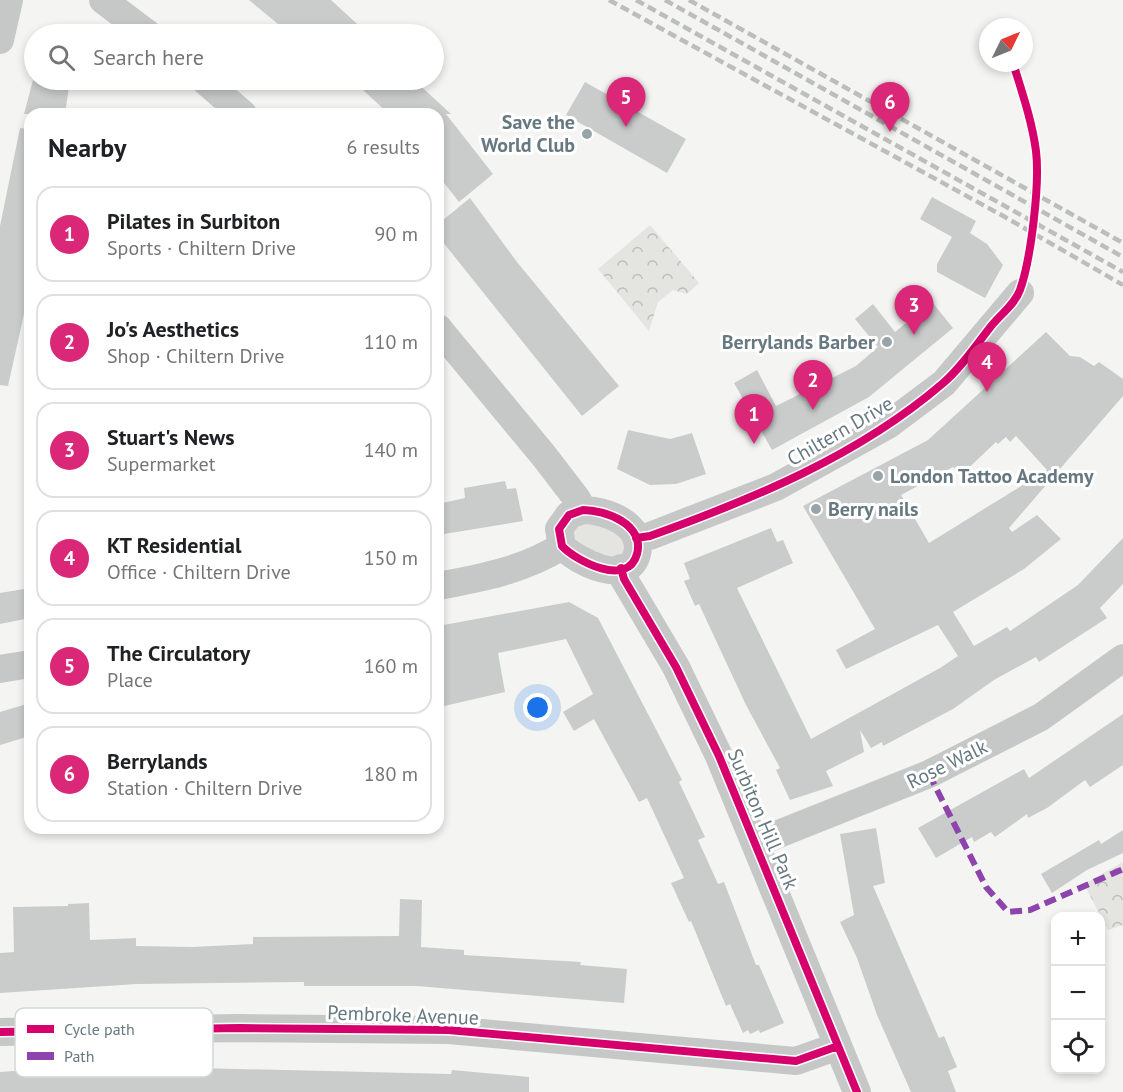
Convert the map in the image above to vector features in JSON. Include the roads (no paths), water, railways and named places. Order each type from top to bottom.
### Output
[{"type":"street","points":[[103,0],[135,24]]},
{"type":"street","points":[[215,90],[236,108]]},
{"type":"street","name":"Chiltern Drive","points":[[636,538],[660,532],[776,487],[888,426],[944,383],[1020,293]]},
{"type":"street","points":[[444,335],[544,456],[578,499],[583,510]]},
{"type":"street","points":[[583,510],[593,510],[621,520],[636,538],[637,554],[630,564],[621,568],[603,570],[587,565],[561,546],[560,529],[569,515],[583,510]]},
{"type":"street","points":[[444,585],[510,571],[540,559],[561,546]]},
{"type":"street","name":"Surbiton Hill Park","points":[[621,568],[624,579],[676,667],[756,843],[857,1092]]},
{"type":"street","name":"Rose Walk","points":[[756,843],[859,804],[939,769],[1041,717],[1123,657]]},
{"type":"street","points":[[0,669],[24,665]]},
{"type":"street","name":"Pembroke Avenue","points":[[213,1028],[448,1030],[796,1060],[838,1046]]},
{"type":"street","name":"Pembroke Avenue","points":[[0,1032],[15,1032]]},
{"type":"railway","points":[[609,0],[1005,217],[1123,285]]},
{"type":"railway","points":[[636,0],[1123,272]]},
{"type":"railway","points":[[665,0],[1123,257]]},
{"type":"railway","points":[[689,0],[1123,243]]},
{"type":"place","name":"The Circulatory","points":[[626,127]]},
{"type":"place","name":"Berrylands","points":[[890,132]]},
{"type":"place","name":"Save the World Club","points":[[587,134]]},
{"type":"place","name":"Stuart's News","points":[[914,335]]},
{"type":"place","name":"Berrylands Barber","points":[[887,342]]},
{"type":"place","name":"KT Residential","points":[[987,392]]},
{"type":"place","name":"Jo's Aesthetics","points":[[813,410]]},
{"type":"place","name":"Pilates in Surbiton","points":[[754,444]]},
{"type":"place","name":"London Tattoo Academy","points":[[878,476]]},
{"type":"place","name":"Berry nails","points":[[816,509]]}]
